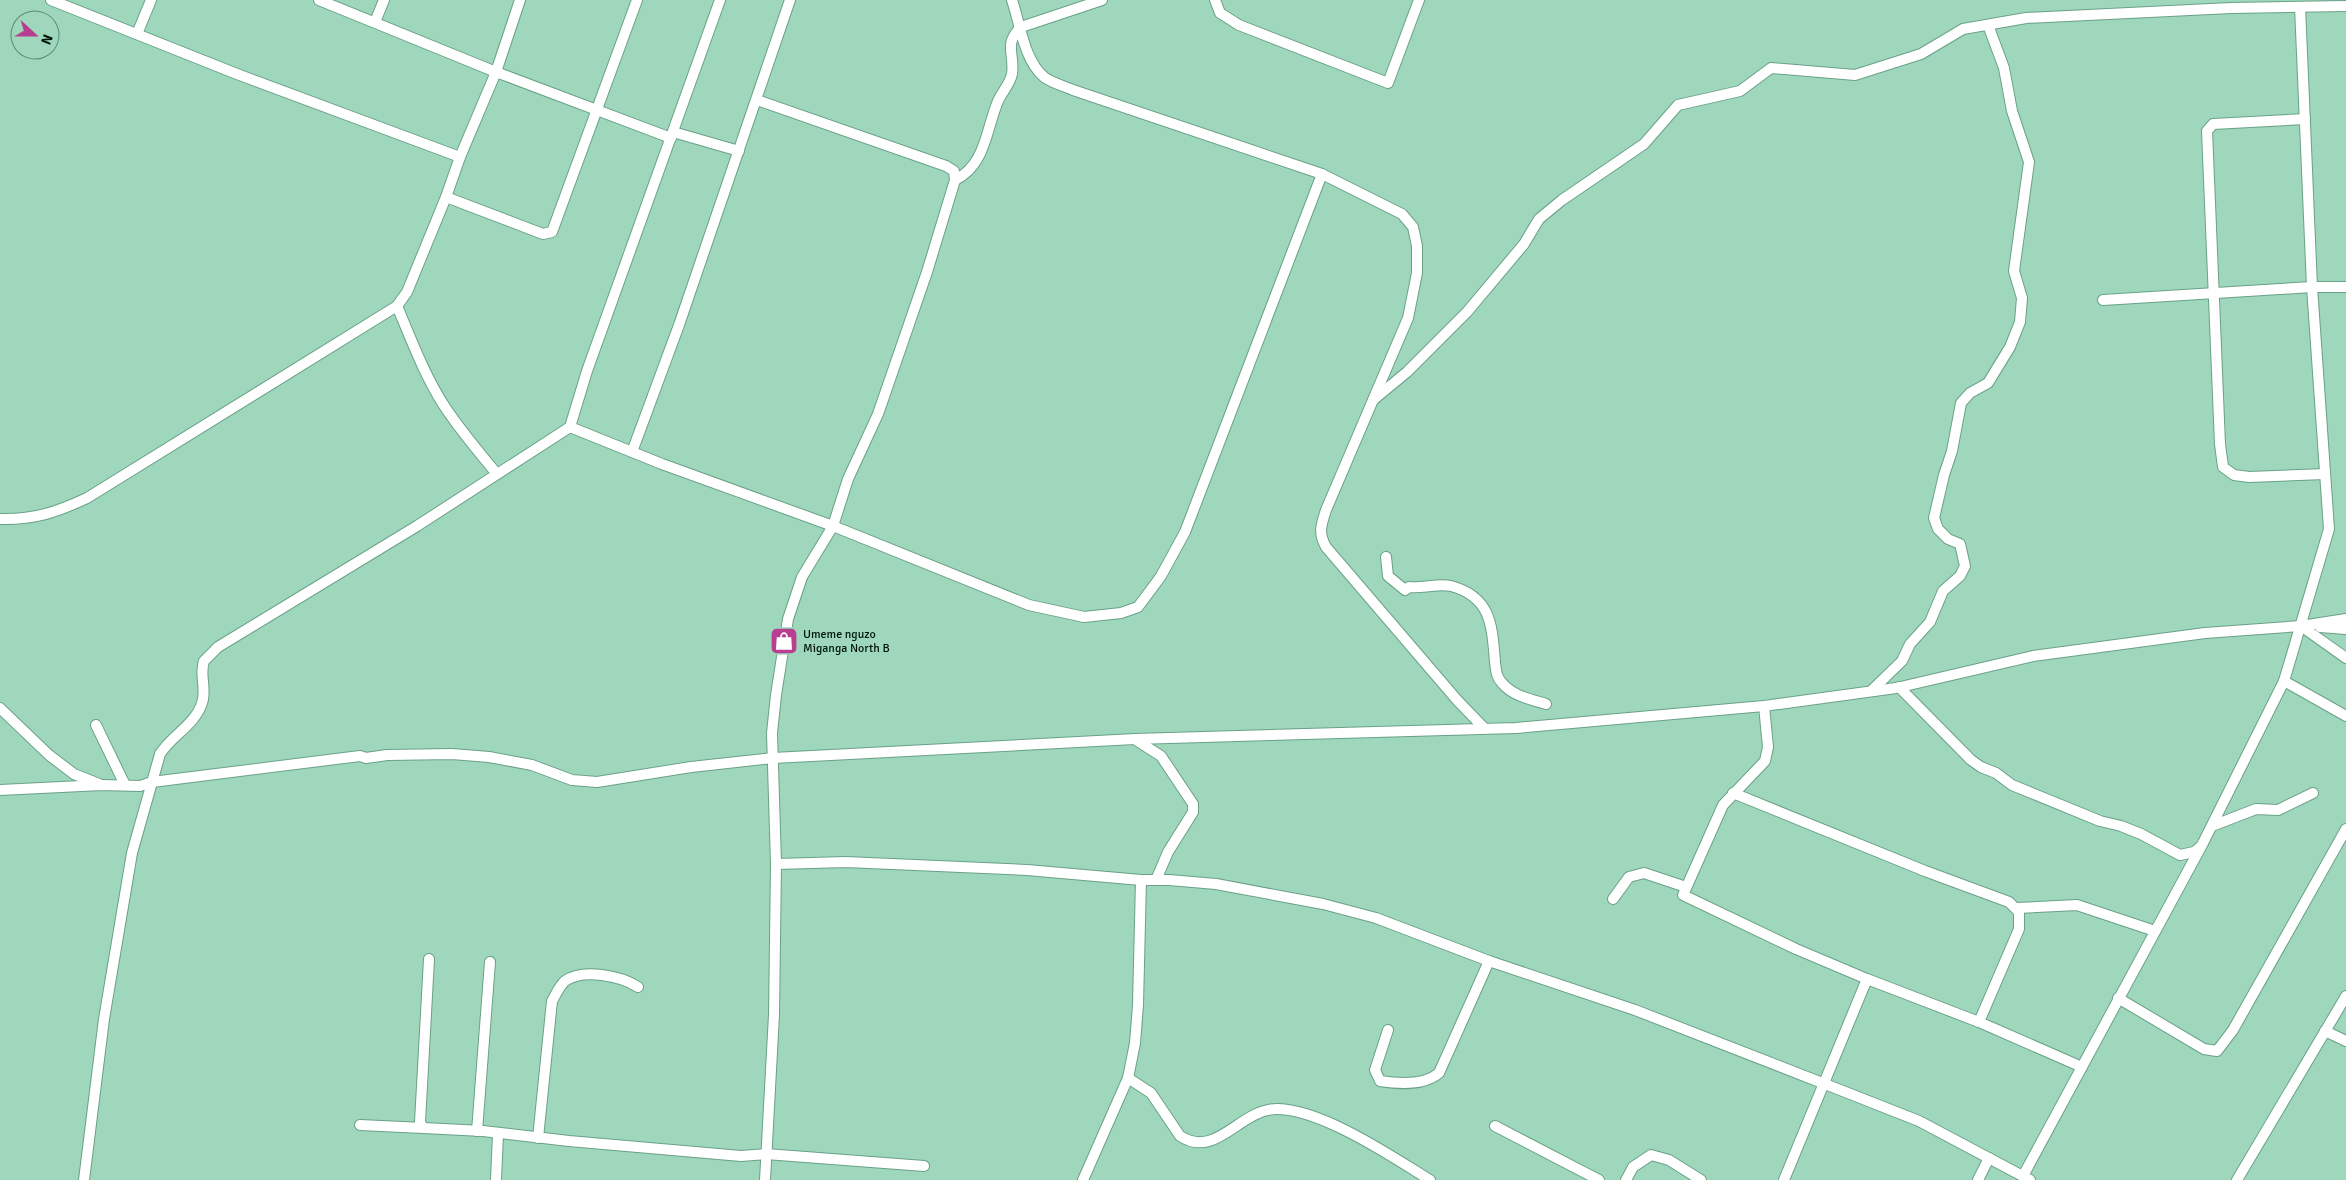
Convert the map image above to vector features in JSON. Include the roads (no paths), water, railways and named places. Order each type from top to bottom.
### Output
[{"type":"street","points":[[51,0],[460,157]]},
{"type":"street","points":[[137,34],[151,0]]},
{"type":"street","points":[[319,0],[496,72],[597,109],[672,135],[739,151]]},
{"type":"street","points":[[375,22],[384,0]]},
{"type":"street","points":[[0,519],[29,519],[59,511],[88,498],[397,306],[407,292],[446,197],[460,157],[496,72],[520,0]]},
{"type":"street","points":[[446,197],[543,234],[549,234],[553,229],[637,0]]},
{"type":"street","points":[[84,1180],[104,1019],[132,853],[160,754],[165,746],[189,724],[202,703],[202,665],[206,657],[218,647],[409,531],[570,427],[587,371],[720,0]]},
{"type":"street","points":[[632,452],[679,325],[790,0]]},
{"type":"street","points":[[1012,0],[1030,55],[1046,78],[1073,90],[1322,174],[1402,214],[1412,227],[1417,246],[1416,273],[1408,318],[1320,527],[1320,537],[1326,547],[1457,700],[1484,728]]},
{"type":"street","points":[[955,180],[966,175],[974,166],[983,148],[999,100],[1011,78],[1011,40],[1014,34],[1021,27],[1102,0]]},
{"type":"street","points":[[1216,0],[1220,13],[1239,25],[1388,83],[1418,0]]},
{"type":"street","points":[[1373,400],[1407,372],[1467,312],[1524,244],[1539,219],[1569,195],[1644,144],[1678,105],[1740,91],[1770,68],[1855,75],[1920,54],[1963,29],[2026,18],[2231,4],[2300,7],[2346,6]]},
{"type":"street","points":[[776,864],[846,862],[1018,870],[1216,884],[1323,904],[1376,918],[1489,961],[1635,1010],[1825,1084],[1918,1121],[2026,1178],[2118,998],[2212,826],[2284,681],[2329,529],[2312,287],[2300,7]]},
{"type":"street","points":[[1871,691],[1902,661],[1910,644],[1930,622],[1943,590],[1960,576],[1966,566],[1960,544],[1948,539],[1938,529],[1934,518],[1952,451],[1961,403],[1970,393],[1988,383],[2010,347],[2020,322],[2022,298],[2014,271],[2022,224],[2029,162],[2012,111],[2004,68],[1988,25]]},
{"type":"street","points":[[757,100],[946,166],[954,171],[955,180],[927,272],[878,414],[848,479],[833,526],[802,577],[788,619],[772,733],[776,864],[774,1015],[765,1180]]},
{"type":"street","points":[[2305,119],[2213,124],[2207,131],[2220,444],[2223,466],[2234,475],[2325,474]]},
{"type":"street","points":[[570,427],[632,452],[833,526],[1028,605],[1084,617],[1121,613],[1138,607],[1161,576],[1185,532],[1322,174]]},
{"type":"street","points":[[2103,300],[2312,287],[2346,288]]},
{"type":"street","points":[[397,306],[422,366],[442,402],[463,434],[497,474]]},
{"type":"street","points":[[1386,557],[1388,576],[1405,590],[1409,587],[1451,586],[1470,596],[1483,608],[1491,621],[1493,652],[1498,679],[1517,695],[1546,704]]},
{"type":"street","points":[[0,790],[102,785],[140,786],[152,782],[360,756],[366,758],[387,755],[452,754],[512,760],[583,782],[773,758],[1135,739],[1516,728],[1764,706],[1899,687],[2033,656],[2205,634],[2301,626],[2346,619]]},
{"type":"street","points":[[2301,626],[2346,629]]},
{"type":"street","points":[[2301,626],[2346,658]]},
{"type":"street","points":[[2284,681],[2346,716]]},
{"type":"street","points":[[1899,687],[1972,760],[1981,767],[1996,773],[2012,785],[2100,821],[2134,831],[2180,856],[2194,852],[2203,843]]},
{"type":"street","points":[[1764,706],[1767,756],[1762,766],[1733,793],[1717,816],[1683,895],[1867,979],[1979,1022],[2082,1067]]},
{"type":"street","points":[[0,708],[49,755],[74,774],[102,785]]},
{"type":"street","points":[[96,725],[125,785]]},
{"type":"street","points":[[1135,739],[1161,756],[1193,804],[1193,812],[1168,852],[1156,880]]},
{"type":"street","points":[[1733,793],[1925,872],[1998,898],[2017,908],[2077,905],[2155,931]]},
{"type":"street","points":[[2212,826],[2258,808],[2278,810],[2313,793]]},
{"type":"street","points":[[2118,998],[2204,1049],[2217,1051],[2233,1030],[2346,829]]},
{"type":"street","points":[[1613,899],[1626,880],[1634,874],[1644,873],[1686,887]]},
{"type":"street","points":[[1082,1180],[1128,1078],[1135,1043],[1138,1005],[1141,880]]},
{"type":"street","points":[[1979,1022],[2019,929],[2021,917],[2017,908]]},
{"type":"street","points":[[422,1128],[420,1122],[428,959]]},
{"type":"street","points":[[1388,1030],[1375,1070],[1380,1081],[1395,1084],[1430,1080],[1439,1073],[1489,961]]},
{"type":"street","points":[[477,1131],[490,962]]},
{"type":"street","points":[[538,1138],[552,1001],[563,983],[568,979],[582,975],[615,976],[629,981],[638,987]]},
{"type":"street","points":[[1784,1180],[1867,979]]},
{"type":"street","points":[[2238,1180],[2346,996]]},
{"type":"street","points":[[2325,1031],[2346,1041]]},
{"type":"street","points":[[1128,1078],[1151,1093],[1180,1136],[1186,1140],[1208,1142],[1224,1134],[1252,1114],[1265,1109],[1293,1111],[1345,1131],[1430,1180]]},
{"type":"street","points":[[360,1125],[477,1131],[741,1156],[766,1154],[924,1166]]},
{"type":"street","points":[[1495,1126],[1600,1180]]},
{"type":"street","points":[[496,1180],[498,1134]]},
{"type":"street","points":[[1626,1180],[1633,1167],[1650,1155],[1668,1160],[1701,1180]]},
{"type":"street","points":[[1978,1180],[1989,1158]]},
{"type":"place","name":"Umeme nguzo Miganga North B","points":[[784,641]]}]
